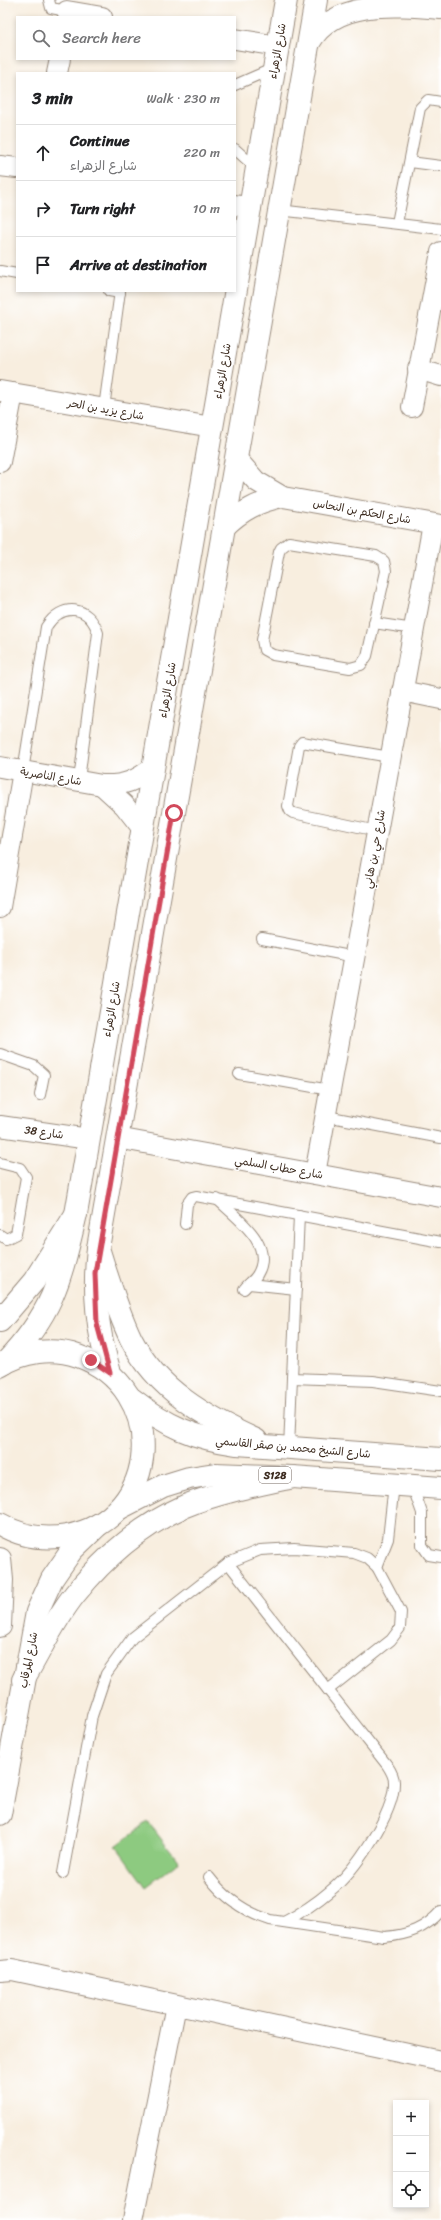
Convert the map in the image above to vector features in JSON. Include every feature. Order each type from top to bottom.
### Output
[{"type":"main road","name":"شارع الزهراء","points":[[236,257],[243,207],[257,169],[286,0]]},
{"type":"main road","points":[[110,1373],[102,1348],[96,1311],[95,1273],[98,1248],[316,0]]},
{"type":"main road","name":"شارع الزهراء","points":[[3,1364],[26,1341],[44,1316],[57,1289],[76,1214],[212,427],[231,292]]},
{"type":"main road","points":[[0,1321],[34,1281],[76,1214]]},
{"type":"main road","points":[[98,1248],[117,1308],[132,1341],[152,1370],[177,1395],[206,1416],[280,1447]]},
{"type":"main road","points":[[0,1524],[11,1530],[32,1537],[55,1538],[78,1534],[98,1525],[116,1511],[129,1495],[138,1477],[143,1457],[140,1417],[132,1399],[122,1385],[110,1373],[91,1360],[70,1353],[56,1352],[26,1354],[3,1364]]},
{"type":"main road","name":"شارع الشيخ محمد بن صقر القاسمي","points":[[132,1399],[155,1417],[180,1431],[208,1440],[441,1459]]},
{"type":"main road","name":"S128","points":[[116,1511],[139,1497],[163,1486],[189,1478],[215,1474],[293,1476],[441,1488]]},
{"type":"main road","points":[[23,1680],[74,1596],[105,1560],[143,1530],[192,1504],[230,1491],[293,1476]]},
{"type":"main road","name":"شارع المرقاب","points":[[0,1814],[23,1680],[37,1612],[52,1579],[72,1550],[98,1525]]},
{"type":"main road","points":[[0,1559],[2,1580],[0,1626]]},
{"type":"street","points":[[308,46],[315,31],[325,18],[339,9],[355,4],[441,10]]},
{"type":"street","points":[[68,9],[98,16]]},
{"type":"street","points":[[236,39],[278,46]]},
{"type":"street","points":[[57,72],[60,60]]},
{"type":"street","points":[[0,166],[16,168]]},
{"type":"street","points":[[412,407],[418,369],[437,291],[441,258]]},
{"type":"street","points":[[418,369],[441,376]]},
{"type":"street","points":[[0,462],[6,392]]},
{"type":"street","name":"شارع يزيد بن الحر","points":[[6,392],[212,427]]},
{"type":"street","name":"شارع الحكم بن النحاس","points":[[236,458],[256,481],[283,497]]},
{"type":"street","name":"شارع الحكم بن النحاس","points":[[224,528],[250,507],[266,500],[283,497],[437,525]]},
{"type":"street","name":"شارع حي بن هاني","points":[[315,1174],[402,691],[437,525]]},
{"type":"street","points":[[402,691],[441,699]]},
{"type":"street","name":"شارع الناصرية","points":[[0,767],[102,785],[116,785],[130,782],[143,776],[153,767]]},
{"type":"street","points":[[0,907],[23,771]]},
{"type":"street","points":[[102,785],[124,805],[142,828]]},
{"type":"street","name":"شارع 38","points":[[0,1126],[89,1139]]},
{"type":"street","name":"شارع حطاب السلمي","points":[[117,1138],[441,1196]]},
{"type":"street","points":[[4,1966],[176,2005],[441,2061]]},
{"type":"street","points":[[133,2220],[176,2005]]},
{"type":"lane","points":[[49,0],[51,8],[68,9]]},
{"type":"lane","points":[[236,85],[274,68]]},
{"type":"lane","points":[[397,223],[422,105],[428,100],[441,102]]},
{"type":"lane","points":[[236,150],[257,169]]},
{"type":"lane","points":[[410,162],[441,166]]},
{"type":"lane","points":[[279,210],[441,228]]},
{"type":"lane","points":[[0,271],[16,274]]},
{"type":"lane","points":[[104,408],[120,292]]},
{"type":"lane","points":[[289,542],[380,558],[384,561],[386,571],[374,623],[364,661],[356,668],[268,653],[262,645],[262,640],[281,548],[289,542]]},
{"type":"lane","points":[[23,771],[46,627],[58,613],[75,610],[83,612],[90,618],[98,633],[79,780]]},
{"type":"lane","points":[[374,623],[414,630]]},
{"type":"lane","points":[[377,831],[293,813],[288,806],[299,746],[302,742],[390,757]]},
{"type":"lane","points":[[262,938],[354,956]]},
{"type":"lane","points":[[0,1054],[40,1069],[44,1075],[40,1095]]},
{"type":"lane","points":[[239,1074],[330,1090]]},
{"type":"lane","points":[[326,1116],[441,1138]]},
{"type":"lane","points":[[0,1163],[20,1168],[26,1177],[16,1234],[6,1239],[0,1235]]},
{"type":"lane","points":[[185,1224],[187,1204],[192,1197],[196,1196],[441,1242]]},
{"type":"lane","points":[[217,1199],[253,1234],[261,1247],[262,1262],[260,1270],[247,1286],[296,1289]]},
{"type":"lane","points":[[280,1447],[292,1378],[299,1215]]},
{"type":"lane","points":[[292,1378],[373,1380],[441,1391]]},
{"type":"lane","points":[[403,1485],[422,1513],[422,1545],[429,1555],[441,1557]]},
{"type":"lane","points":[[377,1567],[388,1539],[403,1485]]},
{"type":"lane","points":[[63,1872],[92,1716],[106,1674],[132,1638],[228,1562],[260,1550],[294,1548],[354,1553],[367,1558],[377,1567],[401,1612],[400,1628],[391,1640],[328,1690]]},
{"type":"lane","points":[[228,1562],[392,1772],[394,1788],[381,1823],[368,1848],[351,1870],[331,1891],[309,1908],[284,1922]]},
{"type":"lane","points":[[209,1876],[224,1894],[242,1908],[270,1920],[384,1937],[396,1936],[419,1930],[434,1920],[441,1911]]},
{"type":"green space","points":[[148,1822],[179,1862],[146,1887],[116,1846]]},
{"type":"route","points":[[91,1360],[110,1373],[102,1348],[97,1324],[95,1273],[98,1248],[174,813]]}]
